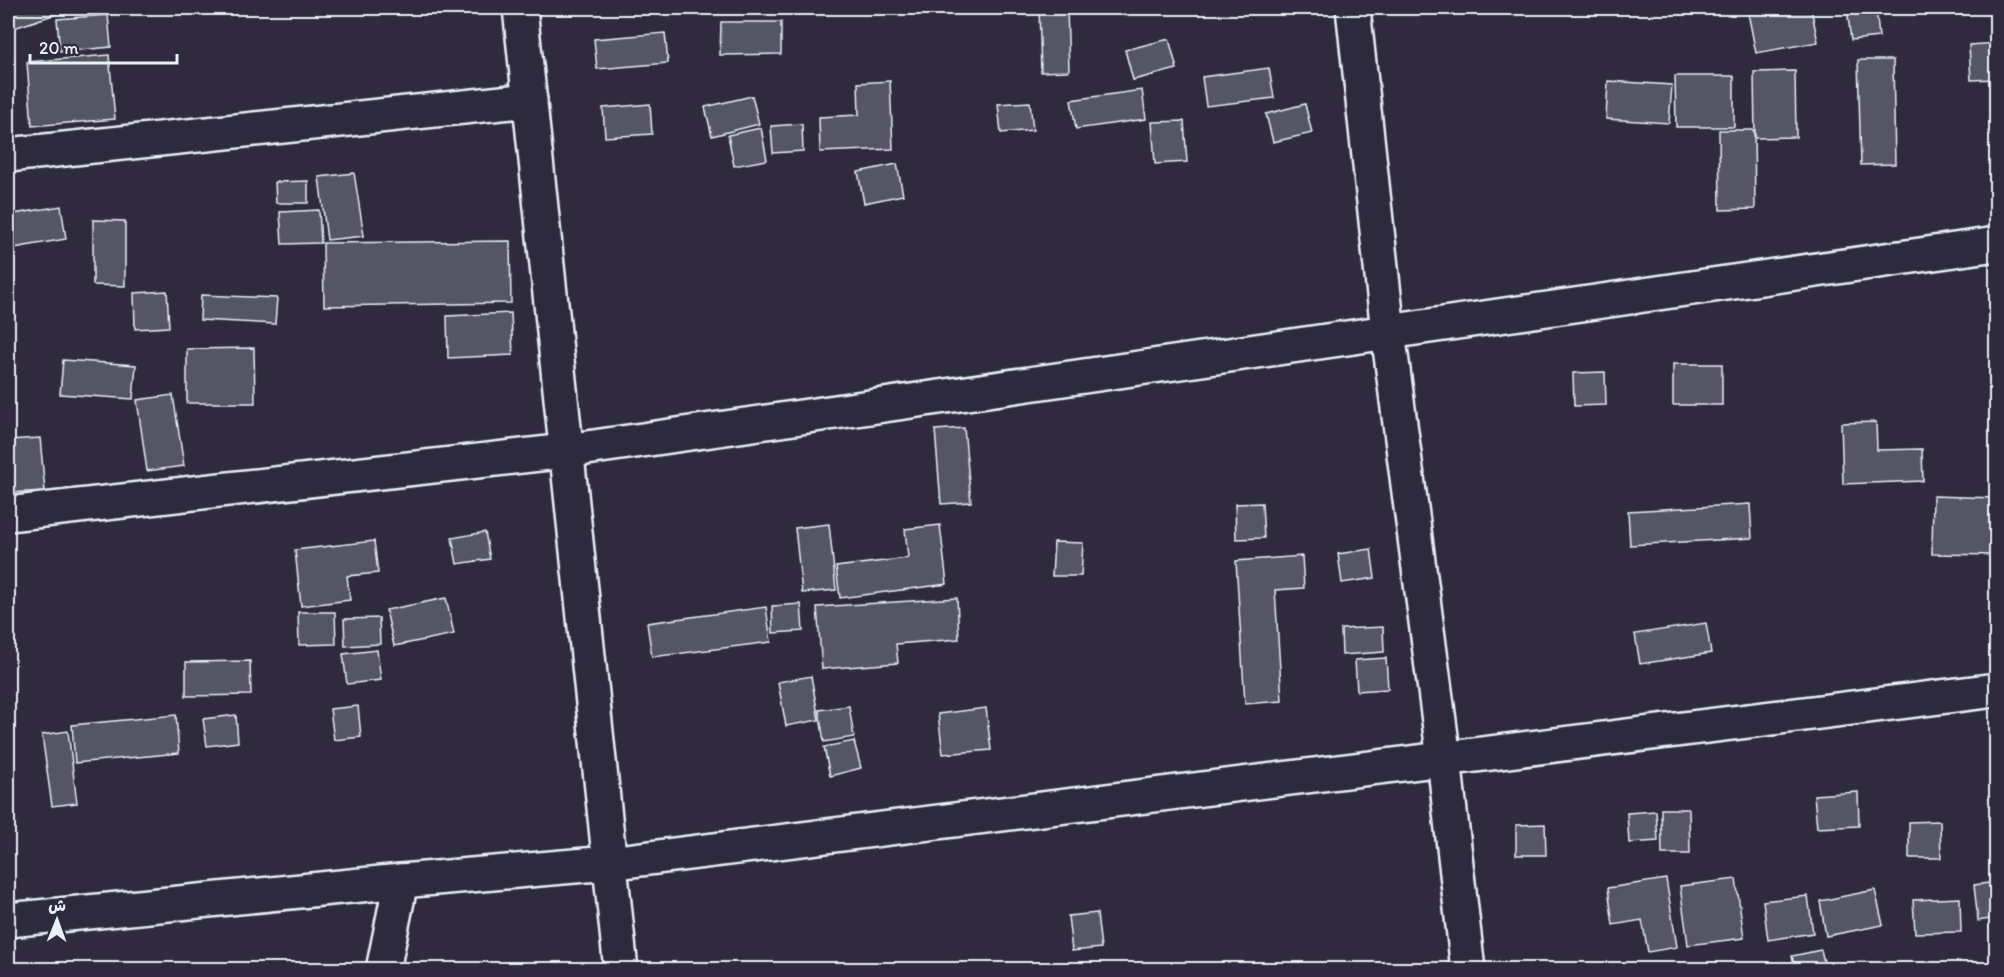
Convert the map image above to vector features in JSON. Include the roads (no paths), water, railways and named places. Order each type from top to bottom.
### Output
[{"type":"street","points":[[520,8],[621,969]]},
{"type":"street","points":[[1353,8],[1389,332],[1444,759],[1468,969]]},
{"type":"street","points":[[8,155],[530,100]]},
{"type":"street","points":[[8,514],[566,451],[1996,244]]},
{"type":"street","points":[[8,920],[609,862],[1996,690]]},
{"type":"street","points":[[383,969],[400,881]]}]
